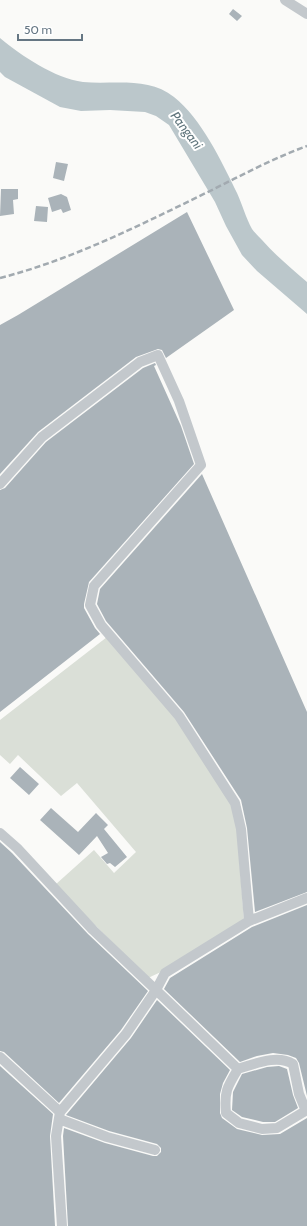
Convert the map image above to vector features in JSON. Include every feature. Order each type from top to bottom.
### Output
[{"type":"street","points":[[285,0],[307,14]]},
{"type":"street","points":[[0,484],[42,437],[140,362],[158,355],[179,401],[201,465],[94,586],[90,605],[101,625],[179,716],[235,803],[241,829],[249,921]]},
{"type":"street","points":[[0,833],[17,848],[94,930],[238,1069]]},
{"type":"street","points":[[62,1226],[56,1136],[59,1116],[126,1034],[156,990],[165,973],[249,921],[307,898]]},
{"type":"street","points":[[0,1057],[59,1116],[107,1137],[155,1150]]},
{"type":"street","points":[[274,1059],[286,1060],[293,1064],[299,1094],[306,1111],[277,1128],[262,1129],[239,1123],[226,1113],[224,1098],[230,1082],[238,1069],[274,1059]]},
{"type":"shaded area","points":[[107,637],[176,718],[232,805],[237,829],[244,921],[163,971],[148,978],[55,885],[94,850],[114,873],[136,852],[77,783],[61,796],[18,755],[10,764],[0,755],[0,720]]},
{"type":"water","name":"Pangani","points":[[0,38],[28,59],[50,71],[72,80],[94,83],[142,84],[164,90],[174,97],[193,116],[210,141],[237,193],[252,229],[278,257],[307,282],[307,314],[257,271],[242,255],[215,202],[169,125],[156,116],[145,112],[110,110],[81,111],[60,107],[5,77],[0,72]]},
{"type":"building","points":[[233,9],[242,16],[237,21],[229,14]]},
{"type":"building","points":[[56,162],[68,164],[64,181],[53,178]]},
{"type":"building","points":[[1,189],[18,189],[18,199],[13,200],[14,214],[0,216]]},
{"type":"building","points":[[61,194],[67,197],[71,210],[63,213],[61,209],[52,212],[48,198]]},
{"type":"building","points":[[36,206],[48,207],[47,222],[34,221]]},
{"type":"building","points":[[187,212],[234,310],[166,358],[162,350],[158,349],[136,357],[38,432],[0,474],[0,325]]},
{"type":"building","points":[[155,363],[156,365],[154,366],[181,426],[194,464],[89,582],[84,608],[100,634],[0,712],[0,490],[5,488],[46,442],[143,368]]},
{"type":"building","points":[[202,474],[307,712],[307,892],[255,912],[247,828],[241,800],[184,712],[106,621],[97,604],[100,589]]},
{"type":"building","points":[[20,767],[39,784],[29,795],[10,778]]},
{"type":"building","points":[[51,808],[78,832],[96,813],[108,825],[104,829],[127,857],[115,867],[110,863],[107,864],[101,857],[108,853],[97,836],[79,855],[40,820]]},
{"type":"building","points":[[0,842],[88,934],[148,991],[121,1030],[59,1103],[4,1052],[0,1051]]},
{"type":"building","points":[[307,905],[307,1096],[299,1063],[296,1058],[288,1055],[273,1053],[257,1056],[240,1062],[164,989],[170,978],[252,927]]},
{"type":"building","points":[[157,1000],[230,1070],[223,1083],[220,1094],[220,1113],[222,1118],[237,1129],[262,1135],[280,1134],[307,1118],[307,1226],[68,1226],[63,1136],[64,1128],[105,1143],[153,1156],[157,1156],[161,1152],[161,1148],[157,1144],[109,1131],[66,1115],[131,1038]]},
{"type":"building","points":[[0,1066],[53,1114],[50,1136],[55,1226],[0,1226]]},
{"type":"building","points":[[279,1066],[287,1069],[293,1095],[298,1108],[275,1122],[263,1122],[242,1117],[232,1110],[233,1092],[242,1074],[267,1067]]},
{"type":"railway","points":[[0,278],[54,261],[107,240],[270,161],[307,146]]}]
